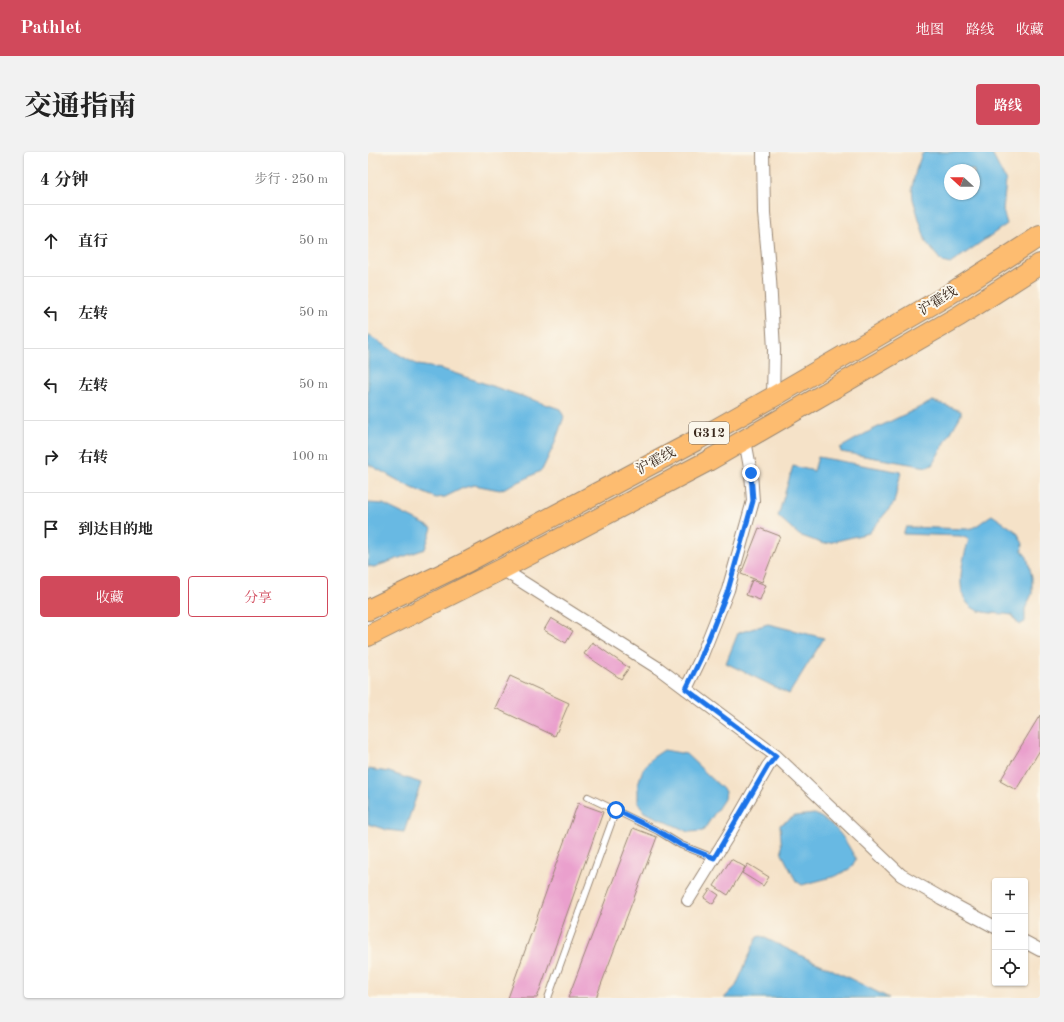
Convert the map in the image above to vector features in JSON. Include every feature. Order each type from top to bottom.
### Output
[{"type":"highway","name":"沪霍线","points":[[368,610],[467,562],[695,441],[948,295],[1040,236]]},
{"type":"highway","name":"沪霍线","points":[[368,636],[502,569],[708,461],[959,316],[1040,264]]},
{"type":"street","points":[[763,152],[764,213],[774,350],[773,397]]},
{"type":"street","points":[[686,689],[700,660],[728,590],[753,501],[751,473],[745,440]]},
{"type":"street","points":[[502,569],[658,668],[776,756],[901,875],[992,925]]},
{"type":"street","points":[[688,900],[768,766],[776,756]]},
{"type":"street","points":[[1028,944],[1040,950]]},
{"type":"lane","points":[[588,797],[658,831],[681,845],[714,858]]},
{"type":"lane","points":[[548,998],[616,810]]},
{"type":"water","points":[[925,152],[991,152],[1006,181],[1003,210],[1007,224],[950,264],[942,262],[926,242],[913,199],[912,187],[922,154]]},
{"type":"water","points":[[368,335],[418,365],[442,369],[560,409],[564,417],[554,445],[542,470],[500,490],[474,485],[463,488],[445,497],[436,498],[410,487],[368,464]]},
{"type":"water","points":[[933,401],[961,411],[961,415],[932,465],[927,467],[841,452],[840,448],[870,431]]},
{"type":"water","points":[[818,457],[901,472],[894,503],[869,533],[824,544],[799,535],[778,516],[793,466],[814,471]]},
{"type":"water","points":[[368,503],[383,504],[432,528],[425,549],[374,567],[368,566]]},
{"type":"water","points":[[992,515],[1017,532],[1023,544],[1022,551],[1027,557],[1032,577],[1032,594],[1025,609],[1025,622],[1019,625],[1012,615],[979,611],[970,606],[964,598],[961,579],[964,557],[969,539],[960,536],[903,534],[906,527],[968,529],[978,525]]},
{"type":"water","points":[[768,624],[824,638],[789,694],[726,663],[738,633]]},
{"type":"water","points":[[664,750],[686,754],[725,791],[724,799],[703,831],[689,832],[644,812],[638,802],[638,784],[643,769],[652,758]]},
{"type":"water","points":[[368,769],[389,772],[421,783],[404,832],[387,830],[368,824]]},
{"type":"water","points":[[815,814],[829,823],[840,833],[856,859],[851,868],[836,876],[802,885],[796,881],[782,854],[780,825],[795,816]]},
{"type":"water","points":[[761,936],[889,998],[724,998],[736,986],[757,937]]},
{"type":"building","points":[[759,528],[780,536],[762,582],[741,574]]},
{"type":"building","points":[[752,580],[766,585],[760,600],[746,595]]},
{"type":"building","points":[[551,618],[573,631],[566,643],[544,630]]},
{"type":"building","points":[[592,642],[629,668],[621,679],[584,654]]},
{"type":"building","points":[[510,676],[569,703],[555,736],[495,708]]},
{"type":"building","points":[[1040,715],[1040,750],[1016,790],[1000,781]]},
{"type":"building","points":[[578,803],[603,812],[537,998],[508,998]]},
{"type":"building","points":[[633,828],[657,837],[596,998],[568,998]]},
{"type":"building","points":[[731,859],[745,867],[728,895],[714,886]]},
{"type":"building","points":[[748,864],[769,877],[763,886],[742,873]]},
{"type":"building","points":[[710,889],[719,895],[713,904],[704,898]]},
{"type":"route","points":[[616,810],[658,831],[681,845],[714,858],[768,766],[776,756],[686,689],[700,660],[728,590],[743,541],[753,501],[751,473]]}]
